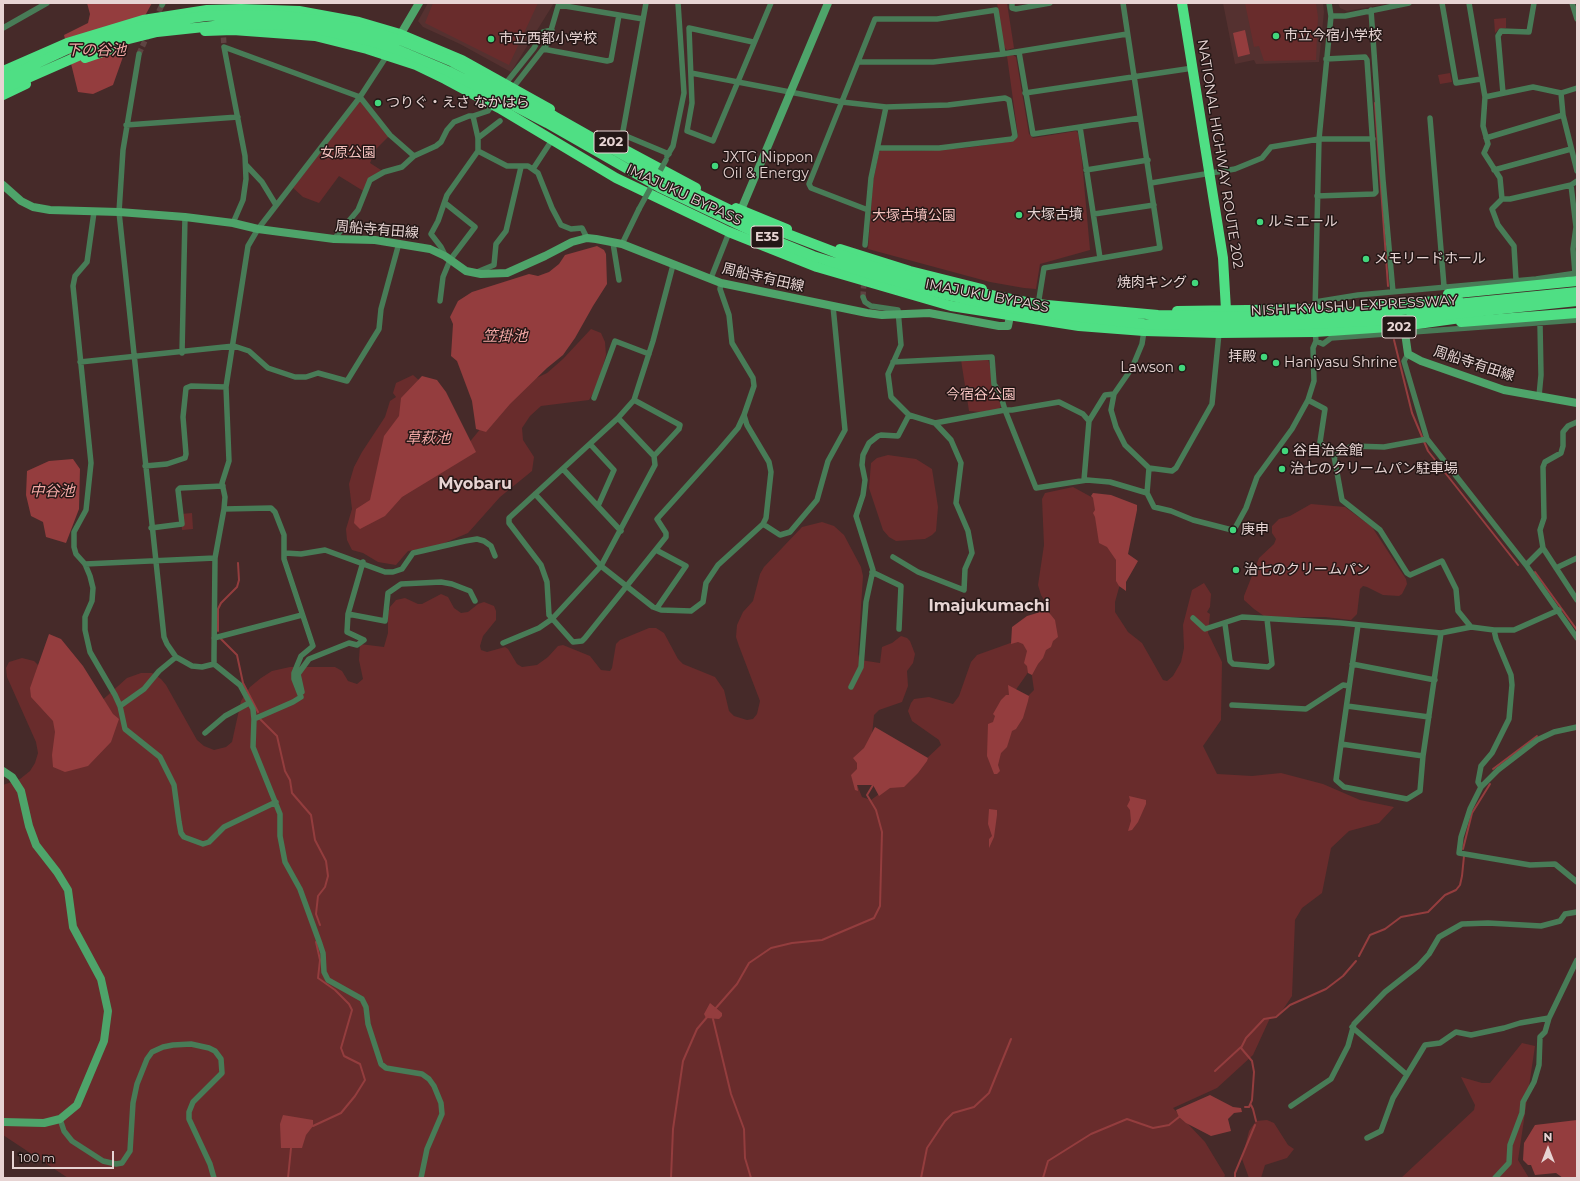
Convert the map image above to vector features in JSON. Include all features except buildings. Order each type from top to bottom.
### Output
[{"type":"highway","name":"NATIONAL HIGHWAY ROUTE 202","points":[[1182,3],[1211,174],[1223,258],[1226,310]]},
{"type":"highway","name":"IMAJUKU BYPASS","points":[[3,71],[67,43],[143,20],[207,10],[241,9],[299,11],[359,22],[399,35],[462,60],[510,84],[665,172],[741,210],[855,255],[980,288],[1039,299],[1130,310],[1226,310],[1315,306],[1381,306],[1577,288]]},
{"type":"highway","name":"NISHI-KYUSHU EXPRESSWAY","points":[[3,79],[56,54],[100,37],[157,23],[206,16],[244,15],[284,16],[316,20],[373,32],[406,42],[453,62],[554,116],[662,177],[751,220],[871,266],[946,286],[1036,304],[1158,315],[1253,318],[1398,310],[1577,292]]},
{"type":"highway","name":"NISHI-KYUSHU EXPRESSWAY","points":[[3,89],[101,46],[157,32],[232,24],[284,25],[313,28],[377,43],[448,71],[547,123],[659,187],[754,232],[813,256],[870,274],[943,294],[984,303],[1035,312],[1144,324],[1251,327],[1407,319],[1577,301]]},
{"type":"highway","name":"IMAJUKU BYPASS","points":[[3,95],[94,54],[144,39],[196,32],[233,30],[315,36],[345,43],[416,65],[492,105],[616,178],[729,232],[816,267],[951,306],[1079,326],[1144,331],[1316,337],[1404,330],[1577,305]]},
{"type":"highway","points":[[1381,306],[1458,292],[1576,276]]},
{"type":"highway","points":[[1219,333],[1226,310]]},
{"type":"highway","points":[[1404,330],[1476,321],[1577,313]]},
{"type":"main road","points":[[399,35],[419,3]]},
{"type":"main road","points":[[741,210],[828,3]]},
{"type":"main road","name":"周船寺有田線","points":[[3,185],[20,201],[32,207],[50,210],[119,212],[185,217],[233,223],[258,229],[334,239],[375,240],[398,243],[430,248],[466,271],[476,273],[507,273],[572,242],[587,238],[622,244],[721,283],[833,306],[882,315],[929,313],[999,326],[1008,326],[1010,316]]},
{"type":"main road","points":[[1404,330],[1408,354]]},
{"type":"main road","name":"周船寺有田線","points":[[1408,354],[1422,361],[1504,390],[1577,403]]},
{"type":"main road","points":[[3,771],[12,777],[21,791],[29,826],[36,845],[57,872],[68,890],[73,927],[77,937],[95,966],[106,996],[108,1021],[104,1041],[77,1105],[60,1119],[44,1123],[3,1122]]},
{"type":"street","points":[[3,28],[47,3]]},
{"type":"street","points":[[646,3],[622,130],[626,136],[669,154]]},
{"type":"street","points":[[622,244],[673,146],[684,93],[678,3]]},
{"type":"street","points":[[754,42],[689,28],[692,103],[687,131],[713,142],[771,3]]},
{"type":"street","points":[[1012,3],[1012,8],[1016,9],[1050,3]]},
{"type":"street","points":[[1039,299],[1044,268],[1160,248],[1148,160],[1133,76],[1123,3]]},
{"type":"street","points":[[1149,468],[1147,493],[1154,507],[1171,511],[1193,520],[1232,530],[1235,528],[1246,508],[1257,477],[1292,429],[1308,400],[1314,381],[1313,348],[1316,337],[1315,306],[1319,139],[1331,16],[1329,3]]},
{"type":"street","points":[[1331,16],[1345,16],[1409,3]]},
{"type":"street","points":[[1442,3],[1456,83],[1481,79]]},
{"type":"street","points":[[1469,3],[1485,97],[1483,126],[1488,144],[1484,152],[1500,178],[1502,199]]},
{"type":"street","points":[[1503,93],[1498,36],[1501,32],[1529,32],[1534,3]]},
{"type":"street","points":[[1572,3],[1577,19]]},
{"type":"street","points":[[510,84],[547,44],[559,4],[643,19]]},
{"type":"street","points":[[868,210],[811,188],[809,184],[875,19],[937,19],[996,10],[1002,54]]},
{"type":"street","points":[[1371,10],[1383,180],[1393,292]]},
{"type":"street","points":[[543,49],[607,61],[611,60],[619,15]]},
{"type":"street","points":[[510,84],[543,32],[552,30]]},
{"type":"street","points":[[859,62],[933,62],[1018,52],[1127,34]]},
{"type":"street","points":[[214,664],[215,558],[224,509],[225,497],[223,486],[229,461],[226,387],[234,346],[248,246],[258,229],[360,96],[399,35]]},
{"type":"street","points":[[233,223],[243,200],[246,165],[224,47],[360,96],[390,135],[414,156]]},
{"type":"street","points":[[1018,52],[1033,134],[1140,118]]},
{"type":"street","points":[[139,54],[126,125],[119,212],[151,528],[164,637],[176,657],[192,666],[202,667],[214,664]]},
{"type":"street","points":[[1317,196],[1374,194],[1376,192],[1368,60],[1365,57],[1326,59]]},
{"type":"street","points":[[1025,93],[1193,68]]},
{"type":"street","points":[[691,74],[738,81],[842,102],[886,107],[948,105],[1005,98],[1009,100],[1015,136],[1012,139],[940,148],[878,148]]},
{"type":"street","points":[[1485,97],[1533,87],[1561,93],[1577,88]]},
{"type":"street","points":[[1561,93],[1563,115],[1577,171]]},
{"type":"street","points":[[334,239],[358,210],[370,180],[384,172],[402,167],[414,156],[436,146],[441,142],[447,130],[454,122],[488,111],[492,105]]},
{"type":"street","points":[[866,245],[871,178],[886,107]]},
{"type":"street","points":[[1486,138],[1563,115]]},
{"type":"street","points":[[447,258],[431,234],[447,195],[478,151],[478,138],[473,116]]},
{"type":"street","points":[[126,125],[238,117]]},
{"type":"street","points":[[1430,118],[1444,286]]},
{"type":"street","points":[[478,138],[500,121]]},
{"type":"street","points":[[1080,127],[1100,258]]},
{"type":"street","points":[[1151,183],[1235,170],[1262,158],[1271,147],[1319,139],[1373,139]]},
{"type":"street","points":[[533,170],[552,140]]},
{"type":"street","points":[[1494,170],[1571,149]]},
{"type":"street","points":[[478,151],[507,166],[528,166],[538,173],[552,208],[561,225],[571,229],[582,228],[587,238]]},
{"type":"street","points":[[1086,170],[1148,160]]},
{"type":"street","points":[[246,165],[262,182],[276,206]]},
{"type":"street","points":[[476,273],[494,265],[496,244],[506,231],[521,167]]},
{"type":"street","points":[[1516,280],[1514,246],[1498,225],[1492,209],[1502,199],[1510,199],[1571,185],[1577,181]]},
{"type":"street","points":[[1315,306],[1358,295],[1444,286],[1576,276],[1573,249],[1576,227],[1571,185]]},
{"type":"street","points":[[440,301],[447,258],[475,227],[445,203]]},
{"type":"street","points":[[1094,214],[1154,205]]},
{"type":"street","points":[[711,278],[729,232],[741,210]]},
{"type":"street","points":[[94,212],[87,262],[73,280],[91,463],[86,510],[74,532],[74,547],[76,554],[85,564],[93,588],[92,601],[85,617],[84,630],[90,652],[102,670],[120,706],[125,729],[160,756],[174,785],[181,833],[184,837],[203,844],[209,842],[224,827],[276,802]]},
{"type":"street","points":[[182,353],[185,217]]},
{"type":"street","points":[[613,242],[619,280]]},
{"type":"street","points":[[80,362],[182,353],[234,346],[249,351],[268,368],[295,377],[306,377],[318,373],[348,381],[379,329],[381,310],[398,243]]},
{"type":"street","points":[[673,264],[649,354],[634,400],[618,418],[509,518],[509,523],[541,565],[547,582],[549,615],[573,642],[582,641],[666,537],[666,533],[657,519],[720,450],[738,428],[744,415],[754,386],[753,378],[732,343],[729,315],[720,289],[721,283]]},
{"type":"street","points":[[863,297],[865,302],[871,306],[898,310],[900,345],[888,374],[891,397],[909,415],[935,423],[1059,402],[1083,414],[1089,421]]},
{"type":"street","points":[[763,524],[780,535],[790,532],[817,500],[828,461],[845,430],[833,306]]},
{"type":"street","points":[[1404,330],[1540,324],[1577,320]]},
{"type":"street","points":[[1539,396],[1541,374],[1540,324]]},
{"type":"street","points":[[1144,331],[1142,344],[1132,368],[1114,394],[1111,410],[1116,427],[1125,445],[1149,468],[1172,471],[1176,468],[1212,404],[1219,333]]},
{"type":"street","points":[[594,398],[615,340],[649,354]]},
{"type":"street","points":[[1408,354],[1404,361],[1427,439],[1526,565],[1577,637]]},
{"type":"street","points":[[893,362],[992,357],[994,384],[1000,393],[1005,410],[1036,488],[1084,480],[1110,482],[1147,493]]},
{"type":"street","points":[[145,466],[167,464],[185,458],[183,417],[186,388],[191,386],[226,387]]},
{"type":"street","points":[[1084,480],[1089,421],[1105,395],[1114,394]]},
{"type":"street","points":[[634,400],[680,425],[654,456]]},
{"type":"street","points":[[1308,400],[1325,409],[1320,442],[1334,456],[1342,500],[1380,530],[1407,574],[1410,575],[1442,561],[1456,589],[1458,610],[1472,627]]},
{"type":"street","points":[[535,494],[602,566],[626,587],[657,608],[691,611],[703,602],[706,583],[718,565],[763,524],[766,518],[771,472],[764,452],[747,425],[744,415]]},
{"type":"street","points":[[851,687],[861,667],[866,602],[872,572],[856,516],[865,480],[862,465],[863,455],[869,443],[878,436],[898,436],[909,415]]},
{"type":"street","points":[[503,644],[539,628],[552,619],[602,566],[655,465],[654,456],[618,418]]},
{"type":"street","points":[[1577,422],[1568,426],[1563,432],[1563,446],[1561,453],[1545,462],[1543,467],[1544,518],[1540,530],[1543,548],[1577,600]]},
{"type":"street","points":[[893,557],[918,572],[964,590],[965,569],[972,553],[968,531],[956,503],[961,463],[951,440],[935,423]]},
{"type":"street","points":[[1334,456],[1352,446],[1384,447],[1427,439]]},
{"type":"street","points":[[590,444],[614,470],[598,506]]},
{"type":"street","points":[[563,469],[621,531]]},
{"type":"street","points":[[151,528],[182,524],[178,490],[180,488],[223,486]]},
{"type":"street","points":[[224,509],[271,508],[275,512],[284,535],[284,560],[313,646],[301,656],[294,672],[294,679],[301,697]]},
{"type":"street","points":[[285,553],[301,554],[325,550],[363,562],[385,572],[393,572],[402,569],[413,553],[477,539],[484,541],[491,546],[495,556]]},
{"type":"street","points":[[1526,565],[1543,548]]},
{"type":"street","points":[[656,550],[686,566],[657,608]]},
{"type":"street","points":[[85,564],[215,558]]},
{"type":"street","points":[[1556,568],[1577,558]]},
{"type":"street","points":[[254,719],[303,696],[298,674],[309,659],[348,643],[357,645],[364,640],[347,632],[348,614],[363,562]]},
{"type":"street","points":[[872,572],[901,586],[899,630]]},
{"type":"street","points":[[348,614],[385,621],[388,594],[401,584],[441,582],[452,584],[470,591],[475,601]]},
{"type":"street","points":[[1193,618],[1205,629],[1225,624],[1242,617],[1358,625],[1441,633],[1472,627],[1494,630],[1514,630],[1559,610]]},
{"type":"street","points":[[214,638],[302,615]]},
{"type":"street","points":[[1225,624],[1230,660],[1233,664],[1268,667],[1272,664],[1267,619]]},
{"type":"street","points":[[1358,625],[1336,780],[1344,787],[1407,799],[1420,791],[1441,633]]},
{"type":"street","points":[[1481,787],[1478,782],[1482,766],[1492,753],[1510,719],[1512,685],[1511,675],[1496,639],[1494,630]]},
{"type":"street","points":[[120,706],[144,688],[159,671],[176,657]]},
{"type":"street","points":[[214,664],[240,685],[249,703],[254,719],[253,747],[280,814],[280,836],[285,862],[300,889],[323,953],[324,972],[328,980],[362,999],[366,1007],[368,1024],[381,1064],[386,1068],[422,1074],[429,1079],[434,1086],[441,1103],[442,1114],[427,1149],[421,1178]]},
{"type":"street","points":[[1352,664],[1435,680]]},
{"type":"street","points":[[1232,705],[1306,709],[1343,685],[1349,686]]},
{"type":"street","points":[[205,734],[225,716],[249,703]]},
{"type":"street","points":[[1347,706],[1429,717]]},
{"type":"street","points":[[1577,727],[1554,732],[1537,740],[1498,770],[1481,787],[1470,809],[1461,837],[1459,853],[1530,865],[1555,864],[1577,882]]},
{"type":"street","points":[[1341,744],[1424,756]]},
{"type":"street","points":[[1291,1106],[1331,1079],[1348,1046],[1352,1035],[1352,1027],[1384,992],[1418,966],[1429,954],[1439,937],[1462,924],[1488,923],[1541,926],[1560,921],[1565,914],[1577,912]]},
{"type":"street","points":[[1495,1178],[1509,1164],[1510,1145],[1522,1112],[1523,1102],[1534,1082],[1539,1065],[1540,1036],[1545,1032],[1549,1018],[1577,960]]},
{"type":"street","points":[[1367,1138],[1381,1131],[1393,1098],[1406,1074],[1425,1045],[1440,1043],[1456,1032],[1470,1035],[1504,1028],[1520,1022],[1549,1018]]},
{"type":"street","points":[[1352,1027],[1406,1074]]},
{"type":"street","points":[[60,1119],[64,1131],[72,1141],[103,1161],[116,1164],[122,1163],[130,1151],[133,1103],[137,1084],[147,1059],[152,1052],[163,1047],[173,1045],[191,1044],[208,1048],[215,1051],[221,1059],[222,1073],[193,1102],[189,1112],[189,1119],[210,1164],[214,1178]]},
{"type":"shaded area","name":"市立西都小学校","points":[[428,3],[554,3],[511,72],[460,44],[423,27],[418,21]]},
{"type":"shaded area","name":"市立今宿小学校","points":[[1223,3],[1323,3],[1324,12],[1319,62],[1256,64],[1254,60],[1235,64]]},
{"type":"shaded area","points":[[1338,3],[1392,3],[1347,11],[1340,8]]},
{"type":"green space","name":"市立西都小学校","points":[[433,3],[538,3],[509,65],[425,23]]},
{"type":"green space","points":[[997,3],[1007,3],[1014,48],[1007,50],[1004,47]]},
{"type":"green space","name":"市立今宿小学校","points":[[1245,3],[1316,3],[1318,17],[1316,60],[1264,61],[1259,46],[1254,47]]},
{"type":"green space","points":[[1506,18],[1506,28],[1499,29],[1495,33],[1494,19]]},
{"type":"green space","name":"大塚古墳公園","points":[[1013,55],[1016,57],[1029,134],[1033,138],[1076,131],[1078,133],[1090,250],[1040,264],[1036,289],[990,282],[868,249],[873,182],[879,152],[882,150],[919,151],[965,148],[1014,141],[1018,136],[1007,56]]},
{"type":"green space","points":[[1450,73],[1452,82],[1440,84],[1438,75]]},
{"type":"green space","name":"女原公園","points":[[360,97],[390,135],[376,149],[370,163],[384,172],[370,180],[365,192],[339,176],[319,203],[303,197],[291,186]]},
{"type":"green space","points":[[591,329],[601,333],[605,342],[606,355],[597,387],[589,400],[541,406],[530,416],[522,428],[523,440],[534,457],[532,471],[500,497],[468,533],[435,547],[408,551],[396,565],[378,562],[363,553],[352,550],[347,540],[346,529],[352,509],[349,484],[354,467],[362,452],[385,417],[390,401],[396,397],[393,393],[396,383],[413,375],[421,382],[402,493],[459,455],[486,422],[528,382],[547,373],[563,359]]},
{"type":"green space","name":"今宿谷公園","points":[[988,359],[1001,406],[999,409],[981,412],[969,411],[961,360]]},
{"type":"green space","points":[[888,455],[916,459],[932,469],[938,507],[936,531],[925,539],[896,541],[889,537],[883,530],[869,488],[871,463],[877,458]]},
{"type":"green space","points":[[1073,487],[1095,499],[1107,544],[1118,561],[1120,584],[1115,602],[1115,612],[1128,632],[1142,643],[1163,680],[1167,681],[1173,676],[1181,662],[1184,648],[1183,625],[1192,590],[1204,583],[1211,594],[1210,607],[1207,612],[1210,614],[1208,633],[1222,662],[1221,720],[1203,746],[1217,774],[1252,776],[1281,773],[1323,784],[1360,800],[1394,807],[1379,823],[1349,831],[1331,848],[1322,893],[1302,908],[1295,920],[1292,996],[1280,1014],[1270,1018],[1253,1055],[1217,1088],[1173,1108],[1205,1142],[1225,1175],[1224,1178],[68,1178],[3,1135],[3,785],[20,779],[30,771],[35,763],[38,753],[36,742],[7,677],[6,668],[9,662],[22,658],[34,661],[42,669],[98,704],[127,678],[141,673],[152,673],[161,679],[166,685],[197,740],[204,746],[214,750],[226,747],[232,742],[241,701],[250,687],[261,678],[272,671],[290,667],[335,667],[342,671],[348,681],[357,684],[363,679],[359,660],[360,644],[384,647],[388,633],[388,613],[390,607],[396,600],[405,598],[418,604],[422,604],[441,594],[448,597],[454,608],[461,613],[468,612],[478,604],[484,602],[494,606],[496,611],[496,620],[483,636],[480,646],[481,650],[487,652],[505,647],[508,649],[517,664],[522,667],[537,665],[548,657],[558,646],[563,645],[590,656],[601,670],[610,671],[612,668],[616,644],[620,640],[649,628],[656,628],[664,633],[678,659],[683,664],[715,677],[724,690],[729,711],[734,716],[747,720],[753,719],[757,714],[760,701],[736,637],[737,625],[743,612],[753,601],[760,574],[764,567],[802,527],[822,522],[834,526],[844,535],[861,567],[863,576],[858,654],[860,660],[880,663],[882,647],[892,643],[901,636],[910,641],[915,654],[913,663],[907,671],[908,686],[902,702],[879,710],[874,715],[872,735],[859,769],[854,777],[862,797],[871,800],[925,760],[941,745],[939,740],[912,721],[908,711],[911,703],[914,699],[929,697],[953,704],[959,696],[971,662],[977,655],[1016,641],[1024,643],[1028,652],[1029,671],[1015,691],[1025,699],[1034,690],[1031,669],[1053,625],[1048,606],[1041,595],[1038,585],[1044,545],[1042,499],[1045,493]]},
{"type":"green space","points":[[1311,504],[1345,507],[1372,527],[1406,579],[1407,584],[1402,594],[1399,596],[1383,595],[1363,586],[1360,589],[1357,614],[1351,620],[1325,617],[1264,616],[1244,600],[1244,596],[1259,558],[1274,544],[1276,539],[1272,533],[1272,526],[1279,519],[1290,516]]},
{"type":"green space","points":[[192,513],[193,529],[182,530],[181,514]]},
{"type":"green space","points":[[1522,1043],[1535,1046],[1518,1160],[1529,1178],[1401,1178],[1474,1110],[1475,1105],[1461,1077],[1482,1083],[1490,1083]]},
{"type":"green space","points":[[1267,1120],[1274,1123],[1288,1145],[1294,1149],[1287,1158],[1265,1165],[1261,1178],[1249,1178],[1242,1159],[1249,1131],[1256,1121]]},
{"type":"water","name":"下の谷池","points":[[87,3],[152,3],[124,54],[113,85],[93,94],[78,92],[64,35],[88,23],[90,14]]},
{"type":"water","points":[[1245,30],[1250,54],[1238,57],[1233,33]]},
{"type":"water","name":"笠掛池","points":[[597,246],[604,250],[606,254],[607,284],[575,338],[563,355],[547,368],[510,404],[486,432],[476,429],[472,401],[457,361],[451,356],[453,324],[450,317],[458,301],[472,292],[529,274],[538,276],[549,272],[559,264],[565,255]]},
{"type":"water","name":"草萩池","points":[[422,376],[437,380],[446,392],[476,452],[402,497],[385,516],[360,529],[354,523],[356,509],[370,500],[384,436],[399,416],[401,398]]},
{"type":"water","name":"中谷池","points":[[73,459],[80,469],[79,509],[66,543],[46,537],[43,522],[31,516],[26,495],[27,471],[49,461]]},
{"type":"water","points":[[1093,493],[1111,495],[1137,505],[1128,554],[1138,561],[1126,582],[1126,591],[1119,586],[1116,581],[1116,560],[1107,547],[1099,543],[1093,513],[1095,510],[1093,498],[1091,496]]},
{"type":"water","points":[[1047,610],[1055,620],[1058,637],[1053,641],[1051,647],[1046,650],[1043,658],[1032,675],[1028,673],[1027,666],[1024,663],[1027,651],[1023,644],[1018,642],[1011,644],[1012,627],[1027,616]]},
{"type":"water","points":[[49,634],[61,639],[83,666],[113,714],[119,719],[111,742],[88,766],[65,772],[53,767],[52,755],[55,732],[53,721],[31,697],[30,688]]},
{"type":"water","points":[[1008,685],[1029,696],[1023,718],[1016,729],[1012,731],[1007,747],[1001,753],[998,765],[1000,771],[997,774],[994,774],[987,756],[988,724],[993,722],[995,716],[993,714],[1001,700],[1006,695],[1009,695]]},
{"type":"water","points":[[875,727],[928,758],[918,773],[904,787],[890,788],[879,796],[873,785],[857,785],[858,791],[855,790],[851,775],[857,769],[857,763],[853,758],[864,748]]},
{"type":"water","points":[[1129,796],[1146,800],[1146,804],[1138,822],[1132,830],[1128,831],[1131,821],[1130,810],[1127,806],[1130,800]]},
{"type":"water","points":[[989,809],[997,810],[997,815],[994,837],[989,848],[989,839],[992,836],[988,824]]},
{"type":"water","points":[[710,1003],[722,1013],[722,1016],[719,1019],[706,1018],[704,1014]]},
{"type":"water","points":[[1210,1095],[1233,1107],[1241,1108],[1242,1112],[1234,1113],[1228,1119],[1231,1131],[1211,1136],[1186,1123],[1179,1117],[1176,1110]]},
{"type":"water","points":[[283,1115],[313,1120],[313,1126],[306,1135],[302,1148],[281,1148],[280,1124]]},
{"type":"water","points":[[1577,1120],[1577,1178],[1563,1178],[1556,1173],[1535,1175],[1531,1165],[1528,1165],[1523,1160],[1524,1143],[1535,1125]]},
{"type":"waterway","points":[[1375,103],[1388,286]]},
{"type":"waterway","points":[[1394,340],[1412,413],[1428,451],[1518,565]]},
{"type":"waterway","points":[[218,631],[218,609],[221,603],[237,587],[239,580],[238,563]]},
{"type":"waterway","points":[[1535,572],[1577,630]]},
{"type":"waterway","points":[[221,639],[237,655],[243,683],[258,712]]},
{"type":"waterway","points":[[260,719],[277,736],[285,771],[290,780],[292,793],[311,815],[315,840],[326,861],[328,876],[325,887],[318,896],[316,914],[320,925]]},
{"type":"waterway","points":[[1493,769],[1537,736]]},
{"type":"waterway","points":[[1463,849],[1472,813],[1490,784]]},
{"type":"waterway","points":[[715,1009],[737,984],[749,963],[771,948],[792,943],[822,940],[874,918],[880,906],[882,832],[876,810],[867,795],[873,785]]},
{"type":"waterway","points":[[1359,956],[1370,935],[1385,929],[1401,917],[1428,912],[1445,895],[1456,890],[1460,885],[1464,856]]},
{"type":"waterway","points":[[313,1126],[341,1113],[355,1096],[365,1080],[360,1064],[344,1056],[341,1048],[352,1010],[349,1004],[335,990],[318,978],[320,960],[316,942]]},
{"type":"waterway","points":[[1245,1107],[1249,1107],[1252,1100],[1254,1072],[1252,1061],[1241,1048],[1246,1038],[1264,1019],[1276,1017],[1290,1005],[1326,989],[1343,976],[1356,961]]},
{"type":"waterway","points":[[671,1178],[673,1129],[683,1061],[697,1029],[708,1016]]},
{"type":"waterway","points":[[713,1019],[731,1094],[744,1129],[745,1158],[751,1178]]},
{"type":"waterway","points":[[921,1178],[927,1148],[945,1121],[953,1113],[974,1107],[989,1093],[1011,1039]]},
{"type":"waterway","points":[[1215,1071],[1241,1047]]},
{"type":"waterway","points":[[1251,1105],[1256,1121]]},
{"type":"waterway","points":[[1043,1178],[1048,1161],[1091,1134],[1127,1119],[1153,1128],[1169,1125],[1179,1117]]},
{"type":"waterway","points":[[1235,1178],[1235,1173],[1255,1125]]},
{"type":"waterway","points":[[288,1178],[291,1148]]},
{"type":"tunnel","points":[[155,19],[162,5]]},
{"type":"tunnel","points":[[223,29],[224,47]]},
{"type":"tunnel","points":[[139,54],[148,34]]},
{"type":"tunnel","points":[[863,297],[864,279]]},
{"type":"place","name":"市立今宿小学校","points":[[1276,36]]},
{"type":"place","name":"市立西都小学校","points":[[491,39]]},
{"type":"place","name":"つりぐ・えさ なかはら","points":[[378,103]]},
{"type":"place","name":"JXTG Nippon Oil & Energy","points":[[715,166]]},
{"type":"place","name":"大塚古墳","points":[[1019,215]]},
{"type":"place","name":"ルミエール","points":[[1260,222]]},
{"type":"place","name":"メモリードホール","points":[[1366,259]]},
{"type":"place","name":"焼肉キング","points":[[1195,283]]},
{"type":"place","name":"拝殿","points":[[1264,357]]},
{"type":"place","name":"Haniyasu Shrine","points":[[1276,363]]},
{"type":"place","name":"Lawson","points":[[1182,368]]},
{"type":"place","name":"谷自治会館","points":[[1285,451]]},
{"type":"place","name":"治七のクリームパン駐車場","points":[[1282,469]]},
{"type":"place","name":"庚申","points":[[1233,530]]},
{"type":"place","name":"治七のクリームパン","points":[[1236,570]]},
{"type":"district","name":"Myobaru","points":[[475,484]]},
{"type":"district","name":"Imajukumachi","points":[[989,606]]}]
